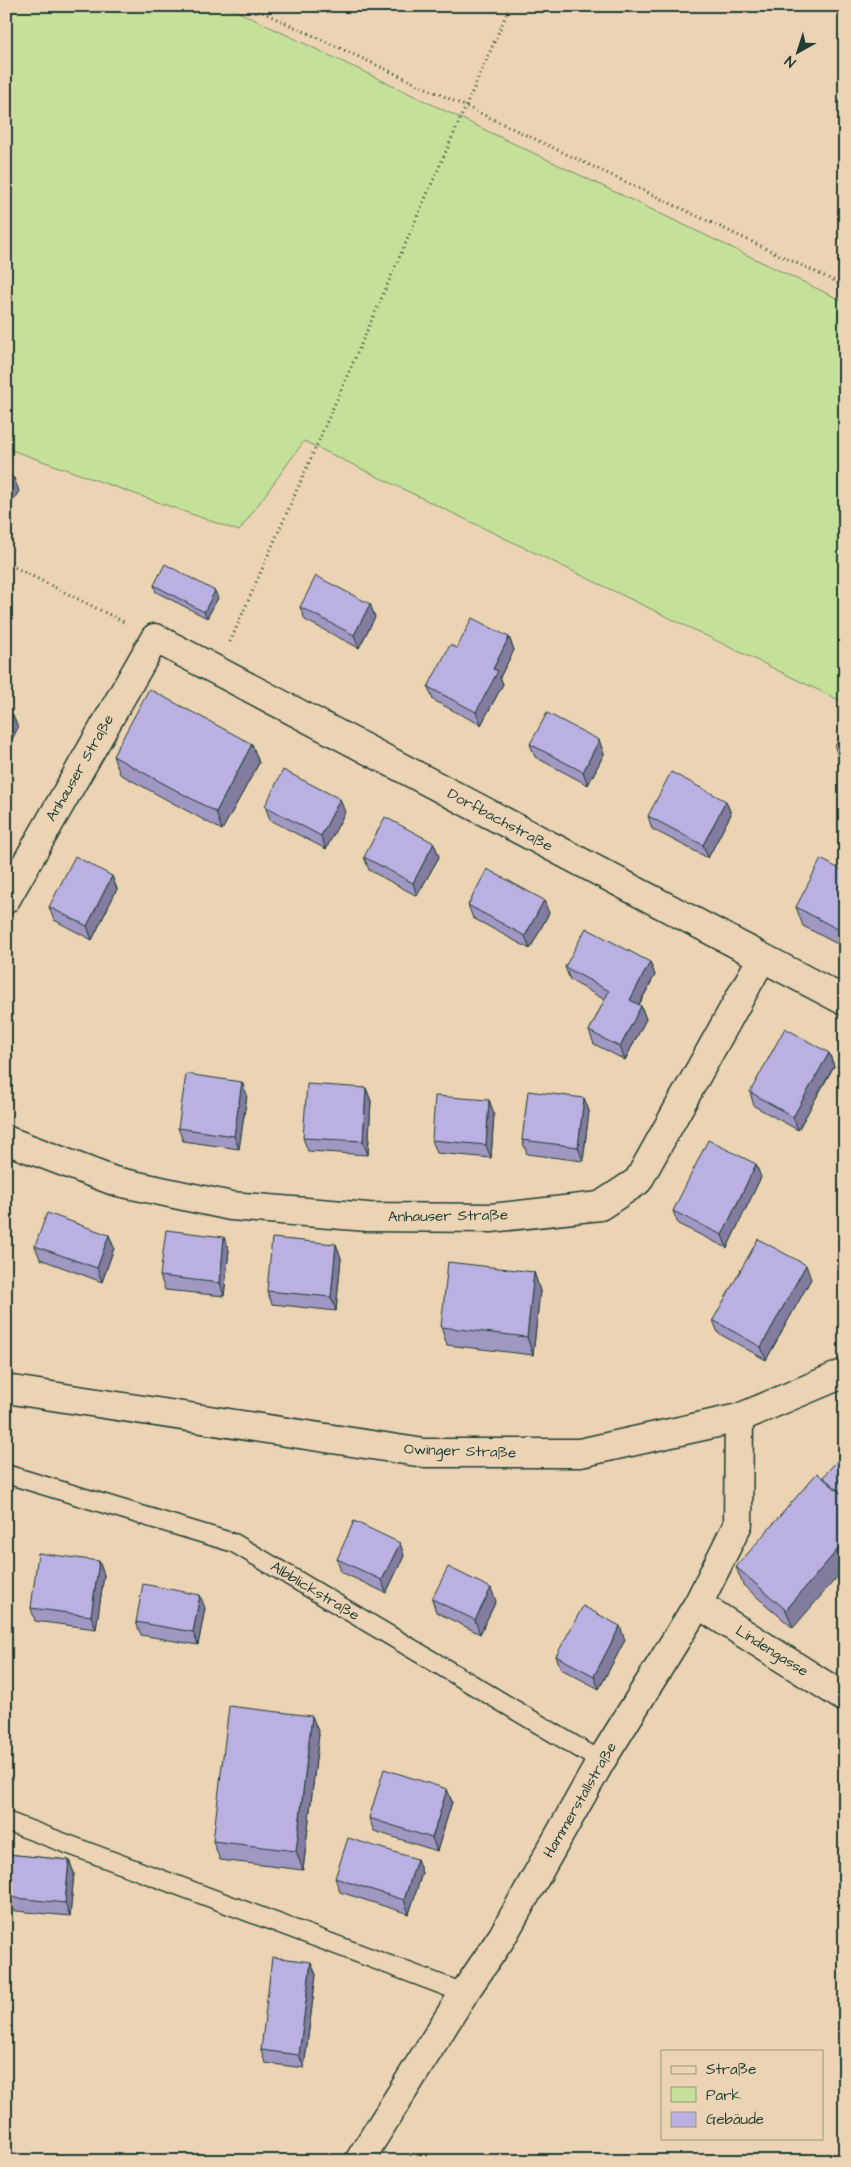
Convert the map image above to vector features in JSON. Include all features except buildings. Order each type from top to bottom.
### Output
[{"type":"street","name":"Dorfbachstraße","points":[[156,638],[845,1001]]},
{"type":"street","name":"Anhauser Straße","points":[[6,899],[156,638]]},
{"type":"street","name":"Anhauser Straße","points":[[6,1140],[114,1181],[231,1206],[368,1217],[491,1218],[600,1206],[638,1181],[762,958]]},
{"type":"street","name":"Owinger Straße","points":[[6,1390],[424,1452],[580,1453],[739,1418],[845,1373]]},
{"type":"street","name":"Hammerstallstraße","points":[[359,2161],[464,1993],[502,1937],[601,1761],[698,1604],[738,1524],[739,1418]]},
{"type":"street","name":"Lindengasse","points":[[698,1604],[845,1698]]},
{"type":"lane","name":"Albblickstraße","points":[[6,1474],[234,1543],[601,1761]]},
{"type":"lane","points":[[6,1821],[464,1993]]},
{"type":"path","points":[[249,6],[845,286]]},
{"type":"path","points":[[217,671],[510,6]]},
{"type":"path","points":[[6,563],[156,638]]},
{"type":"green space","points":[[6,6],[226,6],[845,302],[845,703],[304,441],[239,531],[6,448]]}]
